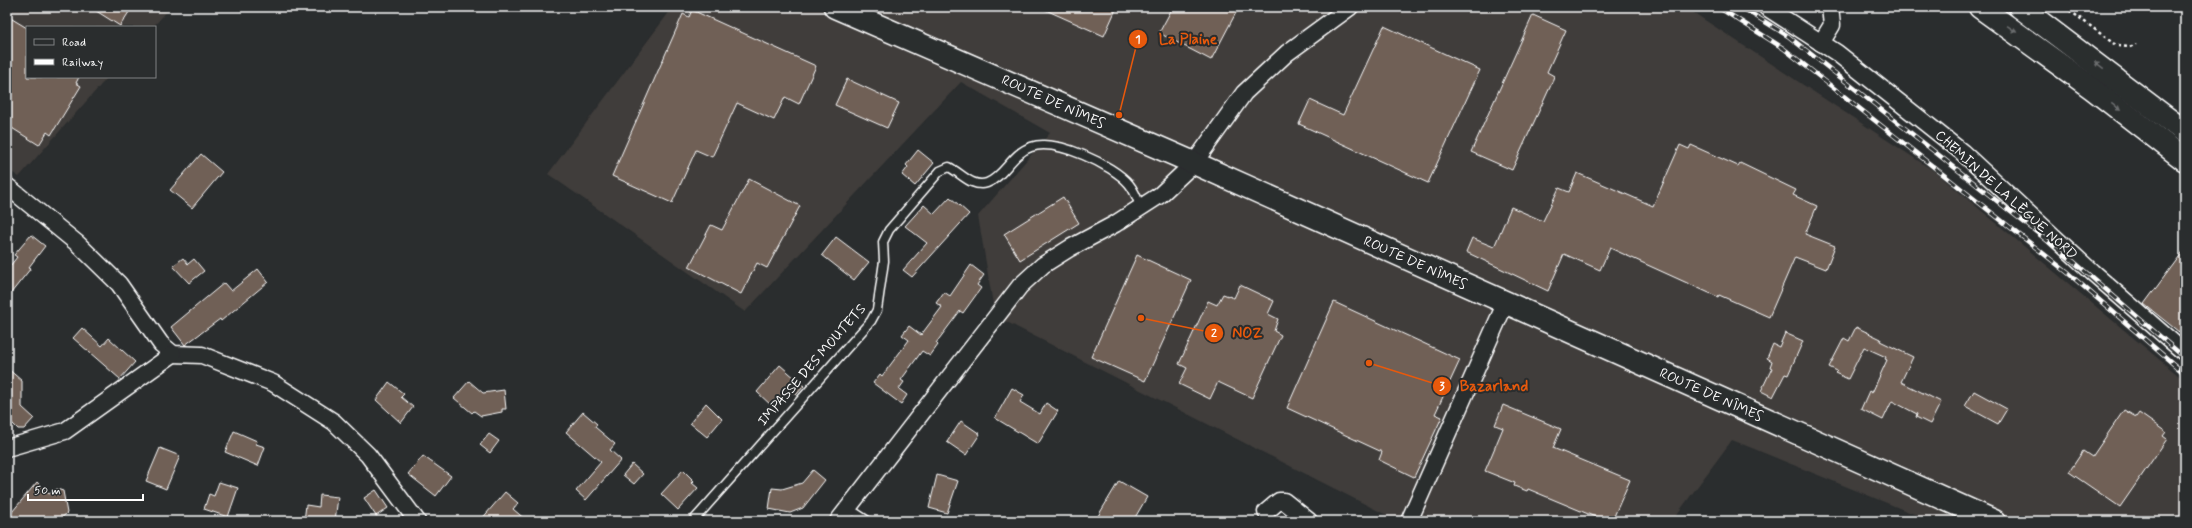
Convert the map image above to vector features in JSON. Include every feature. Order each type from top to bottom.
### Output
[{"type":"main road","name":"ROUTE DE NÎMES","points":[[835,7],[1194,163],[1505,304],[1994,521]]},
{"type":"main road","points":[[1980,7],[2092,88],[2185,160]]},
{"type":"main road","points":[[2020,7],[2185,132]]},
{"type":"street","points":[[838,521],[1020,286],[1043,265],[1070,248],[1141,209],[1160,195],[1194,163],[1244,93],[1287,53],[1350,7]]},
{"type":"street","name":"CHEMIN DE LA LÈGUE NORD","points":[[1766,7],[1821,43],[1962,152],[2092,272],[2185,353]]},
{"type":"street","points":[[1821,43],[1832,25],[1830,7]]},
{"type":"street","points":[[9,191],[78,244],[119,284],[161,344],[173,354]]},
{"type":"street","points":[[1409,521],[1505,304]]},
{"type":"street","points":[[7,448],[65,431],[173,354],[202,355],[273,383],[334,422],[368,455],[417,521]]},
{"type":"street","points":[[1266,512],[1279,501],[1284,501],[1310,521]]},
{"type":"lane","name":"IMPASSE DES MOUTETS","points":[[693,521],[871,321],[877,310],[884,261],[884,242],[889,230],[940,171],[949,166],[965,178],[977,184],[987,183],[996,178],[1014,157],[1032,146],[1051,145],[1074,151],[1115,172],[1129,184],[1141,209]]},
{"type":"lane","points":[[848,508],[868,521]]},
{"type":"path","points":[[2065,7],[2117,46],[2130,47],[2136,44]]},
{"type":"shaded area","points":[[7,7],[171,7],[154,26],[26,26],[26,78],[107,78],[19,177],[7,169]]},
{"type":"shaded area","points":[[673,7],[1685,7],[1934,171],[2185,381],[2185,521],[1931,521],[1732,440],[1672,521],[1398,521],[995,316],[978,216],[1050,133],[961,82],[745,312],[548,174]]},
{"type":"building","points":[[90,7],[121,7],[129,12],[120,26]]},
{"type":"building","points":[[1039,7],[1117,7],[1104,36]]},
{"type":"building","points":[[1173,7],[1239,7],[1211,60],[1159,33]]},
{"type":"building","points":[[692,10],[816,66],[799,104],[785,97],[774,120],[737,103],[712,157],[696,150],[672,203],[612,176],[683,14],[689,17]]},
{"type":"building","points":[[1533,15],[1566,30],[1547,72],[1554,76],[1551,85],[1512,170],[1471,152]]},
{"type":"building","points":[[7,16],[26,27],[26,78],[78,78],[76,83],[81,86],[51,135],[47,132],[39,145],[7,125]]},
{"type":"building","points":[[1384,26],[1480,70],[1428,183],[1299,124],[1310,100],[1343,115]]},
{"type":"building","points":[[847,79],[899,103],[887,128],[835,105]]},
{"type":"building","points":[[1680,145],[1689,149],[1691,145],[1738,166],[1740,163],[1796,190],[1793,195],[1817,206],[1805,234],[1835,246],[1826,269],[1795,257],[1769,317],[1719,295],[1718,297],[1610,248],[1600,270],[1564,254],[1548,291],[1466,252],[1472,238],[1494,247],[1511,207],[1543,221],[1559,188],[1569,192],[1577,173],[1653,206]]},
{"type":"building","points":[[918,150],[934,163],[915,186],[902,175],[908,167],[906,165]]},
{"type":"building","points":[[201,154],[222,172],[192,208],[170,190]]},
{"type":"building","points":[[749,179],[800,206],[767,268],[757,263],[741,294],[689,267],[711,225],[722,230]]},
{"type":"building","points":[[950,197],[969,214],[912,277],[903,270],[927,243],[905,226],[924,205],[934,214]]},
{"type":"building","points":[[1063,197],[1079,223],[1020,260],[1004,234]]},
{"type":"building","points":[[31,235],[45,246],[29,267],[31,268],[7,298],[7,270],[17,257],[14,255]]},
{"type":"building","points":[[836,237],[869,262],[854,280],[822,255]]},
{"type":"building","points":[[2185,249],[2185,324],[2179,332],[2144,304]]},
{"type":"building","points":[[1137,255],[1191,280],[1145,381],[1091,357]]},
{"type":"building","points":[[183,258],[188,264],[194,259],[204,271],[189,283],[173,266]]},
{"type":"building","points":[[971,265],[984,275],[977,285],[981,288],[963,313],[960,311],[936,343],[938,345],[930,356],[922,351],[901,380],[904,382],[899,389],[907,395],[901,404],[873,383],[880,374],[882,376],[909,340],[902,335],[909,326],[921,335],[942,307],[936,303],[944,292],[950,296]]},
{"type":"building","points":[[258,269],[268,282],[221,321],[220,319],[185,345],[171,327],[224,283],[231,291]]},
{"type":"building","points":[[1240,285],[1274,301],[1268,314],[1278,319],[1274,331],[1281,335],[1252,398],[1218,382],[1210,399],[1179,384],[1187,368],[1179,364],[1208,301],[1217,305],[1223,294],[1234,298]]},
{"type":"building","points":[[1334,302],[1460,360],[1435,414],[1442,417],[1414,477],[1379,460],[1382,452],[1287,408]]},
{"type":"building","points":[[1856,327],[1881,339],[1880,341],[1913,357],[1901,382],[1941,402],[1930,424],[1916,417],[1917,414],[1892,401],[1883,420],[1861,409],[1869,391],[1872,393],[1887,360],[1885,359],[1886,357],[1864,347],[1848,379],[1835,373],[1837,371],[1829,367],[1844,338],[1849,341]]},
{"type":"building","points":[[82,328],[102,346],[109,338],[135,362],[120,379],[73,338]]},
{"type":"building","points":[[1785,333],[1803,341],[1788,375],[1785,374],[1773,397],[1761,391],[1772,368],[1770,367],[1772,361],[1767,358],[1773,344],[1779,347]]},
{"type":"building","points":[[780,365],[804,386],[796,395],[789,389],[773,407],[757,392]]},
{"type":"building","points":[[7,368],[22,381],[22,407],[34,418],[24,429],[18,429],[7,418]]},
{"type":"building","points":[[469,381],[483,393],[504,390],[506,409],[502,409],[502,412],[481,416],[474,411],[472,413],[454,398]]},
{"type":"building","points":[[389,382],[404,394],[401,397],[413,407],[401,423],[376,400]]},
{"type":"building","points":[[1012,388],[1024,395],[1020,402],[1040,414],[1046,403],[1058,411],[1038,444],[995,418]]},
{"type":"building","points":[[1974,391],[2007,409],[1998,424],[1965,406]]},
{"type":"building","points":[[706,403],[722,419],[707,437],[690,423]]},
{"type":"building","points":[[1503,405],[1561,429],[1553,448],[1630,480],[1612,521],[1605,521],[1528,489],[1527,491],[1514,486],[1515,483],[1485,471],[1503,428],[1495,425]]},
{"type":"building","points":[[2124,410],[2136,417],[2139,413],[2166,432],[2163,436],[2167,439],[2120,507],[2069,472],[2083,451],[2092,457]]},
{"type":"building","points":[[583,412],[597,424],[595,427],[615,444],[610,450],[621,460],[586,500],[576,491],[601,462],[566,432]]},
{"type":"building","points":[[961,421],[980,434],[966,455],[947,442]]},
{"type":"building","points":[[234,431],[257,441],[256,444],[265,447],[258,466],[225,452]]},
{"type":"building","points":[[489,434],[499,441],[490,453],[480,445]]},
{"type":"building","points":[[160,448],[180,456],[166,489],[146,481]]},
{"type":"building","points":[[423,456],[451,476],[436,496],[408,474]]},
{"type":"building","points":[[632,464],[643,474],[634,484],[623,475]]},
{"type":"building","points":[[683,470],[694,481],[692,483],[698,488],[678,510],[661,494]]},
{"type":"building","points":[[813,470],[825,480],[803,508],[790,513],[769,509],[772,488],[782,489],[802,483]]},
{"type":"building","points":[[937,475],[958,481],[947,513],[929,508]]},
{"type":"building","points":[[1119,481],[1147,497],[1133,521],[1106,521],[1098,516]]},
{"type":"building","points":[[37,482],[49,494],[57,489],[63,491],[67,513],[58,521],[7,521],[7,518]]},
{"type":"building","points":[[219,482],[238,488],[228,517],[204,509],[209,494],[214,496]]},
{"type":"building","points":[[376,490],[388,508],[376,516],[364,498]]},
{"type":"building","points":[[505,492],[518,503],[513,509],[527,521],[480,521]]},
{"type":"building","points":[[320,495],[338,497],[335,521],[304,521],[306,505],[319,507]]},
{"type":"railway","points":[[1718,7],[1783,48],[2068,273],[2185,374]]},
{"type":"railway","points":[[1741,7],[1788,36],[2073,261],[2185,358]]},
{"type":"place","name":"La Plaine","points":[[1119,115]]},
{"type":"place","name":"NOZ","points":[[1141,318]]},
{"type":"place","name":"Bazarland","points":[[1369,363]]}]
